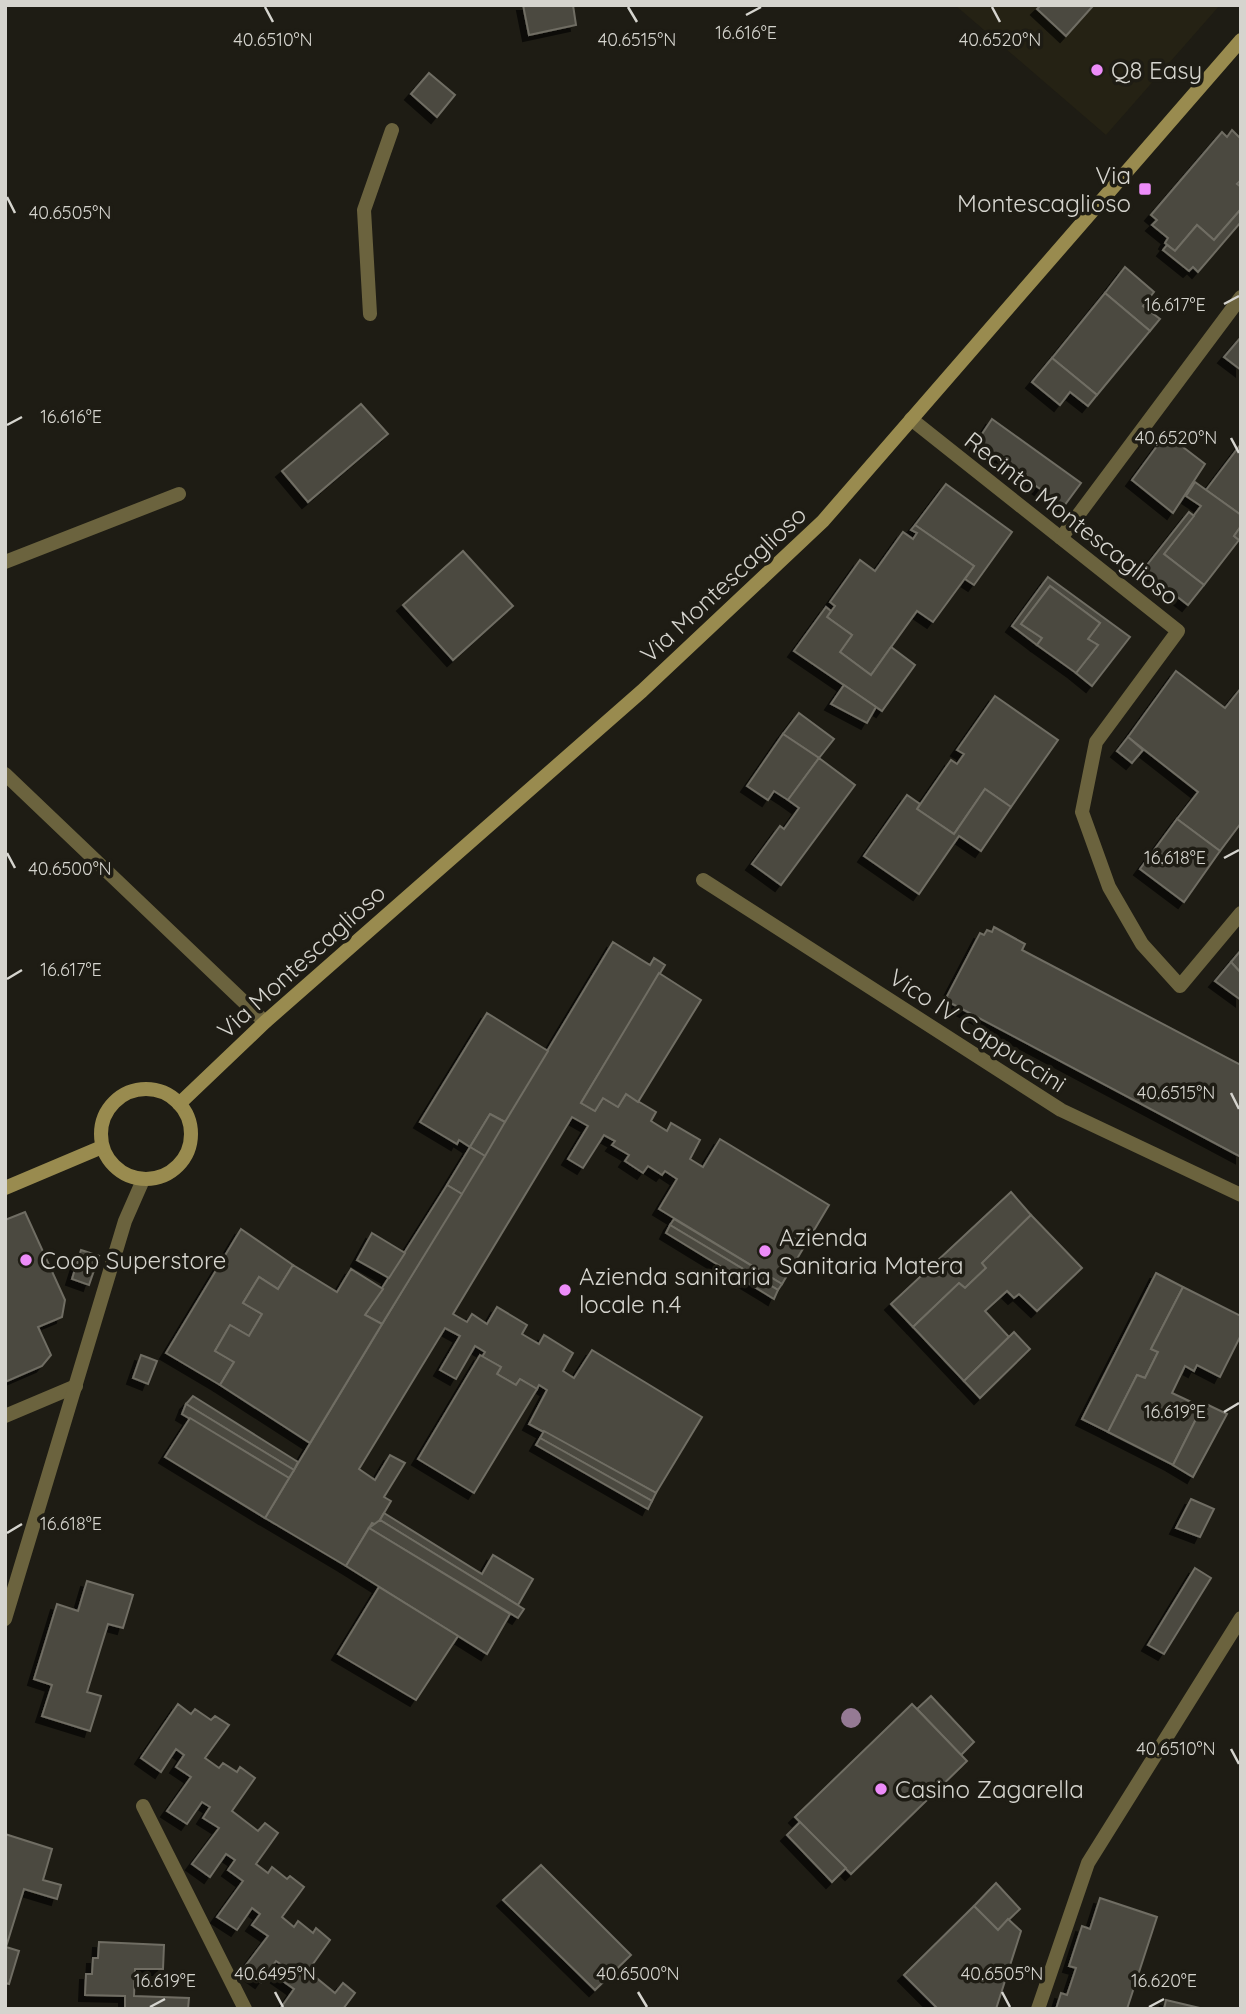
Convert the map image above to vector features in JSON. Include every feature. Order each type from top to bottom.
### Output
[{"type":"main road","name":"Via Montescaglioso","points":[[178,1104],[265,1022],[682,653],[823,521],[1241,40]]},
{"type":"main road","points":[[153,1090],[166,1094],[178,1104],[187,1116],[191,1131],[189,1147],[172,1171],[158,1178],[143,1180],[114,1168],[103,1147],[101,1126],[105,1113],[125,1094],[153,1090]]},
{"type":"main road","points":[[5,1188],[103,1147]]},
{"type":"street","points":[[370,314],[363,210],[392,130]]},
{"type":"street","points":[[1061,538],[1241,297]]},
{"type":"street","name":"Recinto Montescaglioso","points":[[911,419],[1178,631],[1096,743],[1083,812],[1109,887],[1142,944],[1180,986],[1241,913]]},
{"type":"street","points":[[5,562],[179,494]]},
{"type":"street","points":[[5,774],[265,1022]]},
{"type":"street","name":"Vico IV Cappuccini","points":[[703,880],[1061,1110],[1241,1195]]},
{"type":"street","points":[[5,1619],[125,1221],[143,1180]]},
{"type":"street","points":[[5,1416],[76,1386]]},
{"type":"street","points":[[1038,2009],[1088,1863],[1241,1618]]},
{"type":"street","points":[[143,1806],[245,2009]]},
{"type":"shaded area","name":"Q8 Easy","points":[[955,5],[1220,5],[1106,135]]},
{"type":"building","points":[[523,5],[573,5],[576,25],[529,35]]},
{"type":"building","points":[[1041,5],[1092,7],[1066,36],[1037,9]]},
{"type":"building","points":[[429,73],[455,95],[437,117],[411,94]]},
{"type":"building","points":[[1232,130],[1241,139],[1241,180],[1237,184],[1241,187],[1241,209],[1214,240],[1197,225],[1175,251],[1165,243],[1168,238],[1152,225],[1157,220],[1151,215],[1222,132],[1227,137]]},
{"type":"building","points":[[1241,209],[1241,222],[1198,272],[1193,267],[1189,271],[1163,250],[1167,245],[1175,251],[1197,225],[1214,240]]},
{"type":"building","points":[[1125,267],[1154,292],[1143,306],[1160,319],[1150,331],[1105,293]]},
{"type":"building","points":[[1105,293],[1150,331],[1097,395],[1052,358]]},
{"type":"building","points":[[1241,337],[1241,370],[1224,357]]},
{"type":"building","points":[[1052,358],[1097,395],[1088,406],[1070,392],[1060,405],[1032,382]]},
{"type":"building","points":[[361,404],[388,434],[308,502],[282,471]]},
{"type":"building","points":[[992,419],[1081,483],[1064,506],[976,443]]},
{"type":"building","points":[[1166,434],[1205,464],[1173,513],[1132,480]]},
{"type":"building","points":[[1241,444],[1241,515],[1206,490]]},
{"type":"building","points":[[1195,482],[1241,515],[1241,526],[1234,536],[1239,540],[1204,585],[1164,554],[1201,506],[1186,496]]},
{"type":"building","points":[[946,484],[1012,532],[974,585],[965,579],[974,566],[915,525]]},
{"type":"building","points":[[1189,512],[1194,516],[1164,554],[1204,585],[1188,605],[1143,570]]},
{"type":"building","points":[[915,525],[974,566],[933,622],[917,611],[871,675],[840,652],[852,635],[827,617],[835,606],[830,602],[860,560],[875,571],[903,532],[913,539],[917,533],[911,530]]},
{"type":"building","points":[[1241,526],[1241,537],[1239,540],[1234,536]]},
{"type":"building","points":[[463,551],[513,606],[453,660],[403,605]]},
{"type":"building","points":[[1048,577],[1130,637],[1092,686],[1076,673],[1098,645],[1088,639],[1100,623],[1050,586],[1021,624],[1042,638],[1037,645],[1012,626]]},
{"type":"building","points":[[1050,586],[1100,623],[1088,639],[1098,645],[1076,673],[1037,645],[1042,638],[1021,624]]},
{"type":"building","points":[[826,607],[831,611],[827,617],[852,635],[840,652],[871,675],[891,647],[915,665],[882,711],[794,651]]},
{"type":"building","points":[[1176,671],[1225,708],[1241,688],[1241,823],[1220,851],[1177,819],[1198,792],[1128,737]]},
{"type":"building","points":[[844,685],[876,707],[867,723],[831,704]]},
{"type":"building","points":[[995,696],[1058,740],[1011,807],[985,789],[954,834],[917,809],[951,760],[957,764],[964,754],[957,750]]},
{"type":"building","points":[[799,713],[834,739],[819,758],[783,734]]},
{"type":"building","points":[[783,734],[819,758],[788,800],[774,791],[768,800],[747,786]]},
{"type":"building","points":[[1128,737],[1143,750],[1132,763],[1117,751]]},
{"type":"building","points":[[819,758],[855,785],[781,885],[752,864],[780,826],[784,829],[799,808],[788,800]]},
{"type":"building","points":[[985,789],[1011,807],[981,851],[959,836],[919,894],[864,856],[907,795],[920,804],[917,809],[954,834]]},
{"type":"building","points":[[1177,819],[1220,851],[1184,902],[1140,869]]},
{"type":"building","points":[[994,927],[1025,944],[1022,950],[1241,1065],[1241,1157],[945,1000],[980,933],[984,935],[987,930],[992,932]]},
{"type":"building","name":"Azienda Sanitaria Matera","points":[[613,942],[650,965],[654,958],[665,965],[581,1103],[595,1111],[603,1098],[618,1107],[626,1094],[656,1112],[651,1121],[667,1131],[671,1123],[700,1140],[690,1159],[703,1167],[720,1139],[829,1205],[782,1284],[659,1209],[677,1179],[665,1171],[662,1175],[648,1166],[643,1173],[625,1161],[629,1155],[612,1145],[615,1141],[604,1135],[583,1168],[568,1159],[588,1126],[572,1117],[453,1314],[467,1322],[472,1314],[487,1324],[497,1307],[527,1325],[522,1334],[539,1344],[544,1335],[573,1353],[563,1371],[574,1378],[592,1350],[702,1417],[656,1493],[529,1424],[547,1390],[539,1385],[537,1389],[520,1379],[516,1385],[497,1374],[501,1367],[482,1357],[485,1352],[475,1346],[456,1379],[440,1370],[460,1336],[445,1328],[359,1469],[375,1480],[390,1455],[405,1463],[384,1497],[391,1501],[377,1525],[372,1523],[346,1566],[265,1518]]},
{"type":"building","points":[[1241,950],[1241,973],[1231,962]]},
{"type":"building","points":[[1231,962],[1241,973],[1241,1000],[1215,981]]},
{"type":"building","points":[[659,973],[701,1000],[638,1102],[626,1094],[618,1107],[603,1098],[595,1111],[581,1103]]},
{"type":"building","points":[[487,1013],[548,1051],[505,1122],[490,1114],[470,1147],[459,1140],[457,1144],[420,1122]]},
{"type":"building","points":[[490,1114],[505,1122],[485,1156],[470,1147]]},
{"type":"building","points":[[470,1147],[485,1156],[462,1194],[447,1185]]},
{"type":"building","points":[[447,1185],[462,1194],[382,1324],[365,1315]]},
{"type":"building","points":[[1011,1192],[1031,1215],[982,1263],[986,1268],[965,1288],[959,1283],[913,1327],[891,1304]]},
{"type":"building","name":"Coop Superstore","points":[[25,1212],[65,1300],[62,1317],[38,1327],[51,1355],[42,1366],[5,1382],[5,1220]]},
{"type":"building","points":[[1031,1215],[1082,1268],[1037,1311],[1019,1294],[1014,1298],[1007,1291],[985,1311],[1009,1337],[964,1381],[913,1327],[959,1283],[965,1288],[986,1268],[982,1263]]},
{"type":"building","points":[[674,1219],[782,1284],[778,1290],[670,1225]]},
{"type":"building","points":[[670,1225],[778,1290],[774,1299],[666,1233]]},
{"type":"building","points":[[241,1229],[293,1265],[278,1289],[259,1277],[243,1303],[262,1314],[249,1336],[230,1325],[215,1351],[234,1362],[220,1385],[166,1353]]},
{"type":"building","points":[[372,1233],[405,1253],[389,1278],[357,1260]]},
{"type":"building","points":[[81,1250],[99,1256],[89,1285],[72,1279]]},
{"type":"building","points":[[293,1265],[337,1292],[351,1269],[383,1289],[365,1315],[382,1324],[310,1443],[220,1385],[234,1362],[215,1351],[230,1325],[249,1336],[262,1314],[243,1303],[259,1277],[278,1289]]},
{"type":"building","points":[[1156,1273],[1183,1287],[1151,1349],[1158,1352],[1145,1378],[1137,1375],[1108,1432],[1082,1419]]},
{"type":"building","points":[[1183,1287],[1241,1316],[1241,1335],[1220,1377],[1197,1365],[1194,1371],[1185,1366],[1172,1393],[1202,1407],[1173,1465],[1108,1432],[1137,1375],[1145,1378],[1158,1352],[1151,1349]]},
{"type":"building","points":[[1014,1332],[1030,1349],[980,1398],[964,1381]]},
{"type":"building","points":[[141,1355],[157,1361],[148,1384],[133,1378]]},
{"type":"building","points":[[480,1355],[501,1367],[497,1374],[516,1385],[520,1379],[537,1389],[474,1493],[418,1459]]},
{"type":"building","points":[[193,1396],[298,1462],[294,1470],[186,1404]]},
{"type":"building","points":[[1204,1403],[1227,1414],[1193,1477],[1173,1465]]},
{"type":"building","points":[[186,1404],[294,1470],[289,1478],[182,1414]]},
{"type":"building","points":[[190,1418],[289,1478],[265,1518],[165,1457]]},
{"type":"building","points":[[544,1431],[656,1493],[652,1501],[540,1438]]},
{"type":"building","points":[[540,1438],[652,1501],[648,1509],[536,1445]]},
{"type":"building","points":[[1191,1499],[1214,1509],[1200,1537],[1176,1528]]},
{"type":"building","points":[[384,1513],[482,1574],[493,1555],[533,1579],[518,1605],[380,1520]]},
{"type":"building","points":[[380,1520],[524,1609],[518,1618],[369,1528]]},
{"type":"building","points":[[369,1528],[510,1614],[487,1654],[346,1566]]},
{"type":"building","points":[[1195,1568],[1211,1578],[1164,1654],[1148,1645]]},
{"type":"building","points":[[87,1581],[133,1595],[123,1628],[108,1624],[87,1692],[101,1696],[90,1731],[42,1716],[52,1685],[34,1679],[57,1604],[78,1611]]},
{"type":"building","points":[[379,1587],[458,1636],[416,1700],[338,1654]]},
{"type":"building","points":[[931,1696],[974,1742],[961,1755],[917,1709]]},
{"type":"building","points":[[178,1704],[191,1714],[195,1709],[211,1720],[215,1716],[229,1725],[205,1758],[219,1768],[223,1763],[237,1772],[240,1767],[255,1778],[232,1811],[258,1831],[265,1823],[278,1833],[256,1864],[268,1873],[272,1867],[287,1879],[290,1876],[304,1887],[282,1917],[294,1927],[298,1921],[313,1933],[316,1928],[330,1940],[308,1971],[335,1993],[343,1983],[355,1993],[343,2009],[280,2009],[294,1989],[277,1977],[285,1967],[276,1961],[261,1982],[243,1969],[268,1936],[252,1925],[260,1914],[252,1908],[237,1930],[217,1917],[243,1881],[228,1870],[235,1860],[226,1854],[210,1877],[192,1864],[219,1828],[203,1818],[210,1807],[202,1802],[187,1824],[167,1811],[191,1777],[176,1767],[184,1755],[176,1749],[161,1772],[141,1758]]},
{"type":"building","name":"Casino Zagarella","points":[[912,1704],[967,1761],[851,1874],[795,1817]]},
{"type":"building","points":[[800,1822],[846,1868],[832,1882],[787,1835]]},
{"type":"building","points":[[5,1834],[52,1849],[43,1880],[61,1885],[57,1899],[24,1889],[6,1947],[19,1951],[9,1984],[5,1983]]},
{"type":"building","points":[[541,1865],[631,1955],[595,1990],[503,1900]]},
{"type":"building","points":[[996,1883],[1020,1909],[998,1930],[974,1906]]},
{"type":"building","points":[[1100,1898],[1157,1917],[1127,2009],[1056,2009],[1061,1993],[1067,1995],[1076,1968],[1069,1966],[1082,1926],[1090,1929]]},
{"type":"building","points":[[974,1906],[998,1930],[1008,1919],[1021,1931],[996,2009],[938,2009],[904,1975]]},
{"type":"building","points":[[99,1942],[164,1945],[163,1969],[135,1969],[134,1996],[189,1998],[188,2009],[125,2009],[125,1996],[85,1995],[86,1974],[92,1974],[93,1958],[98,1958]]},
{"type":"building","points":[[1166,2000],[1204,2009],[1164,2009]]},
{"type":"place","name":"Q8 Easy","points":[[1097,70]]},
{"type":"place","name":"Via Montescaglioso","points":[[1145,189]]},
{"type":"place","name":"Azienda Sanitaria Matera","points":[[765,1251]]},
{"type":"place","name":"Coop Superstore","points":[[26,1260]]},
{"type":"place","name":"Azienda sanitaria locale n.4","points":[[565,1290]]},
{"type":"place","name":"Casino Zagarella","points":[[881,1789]]}]
